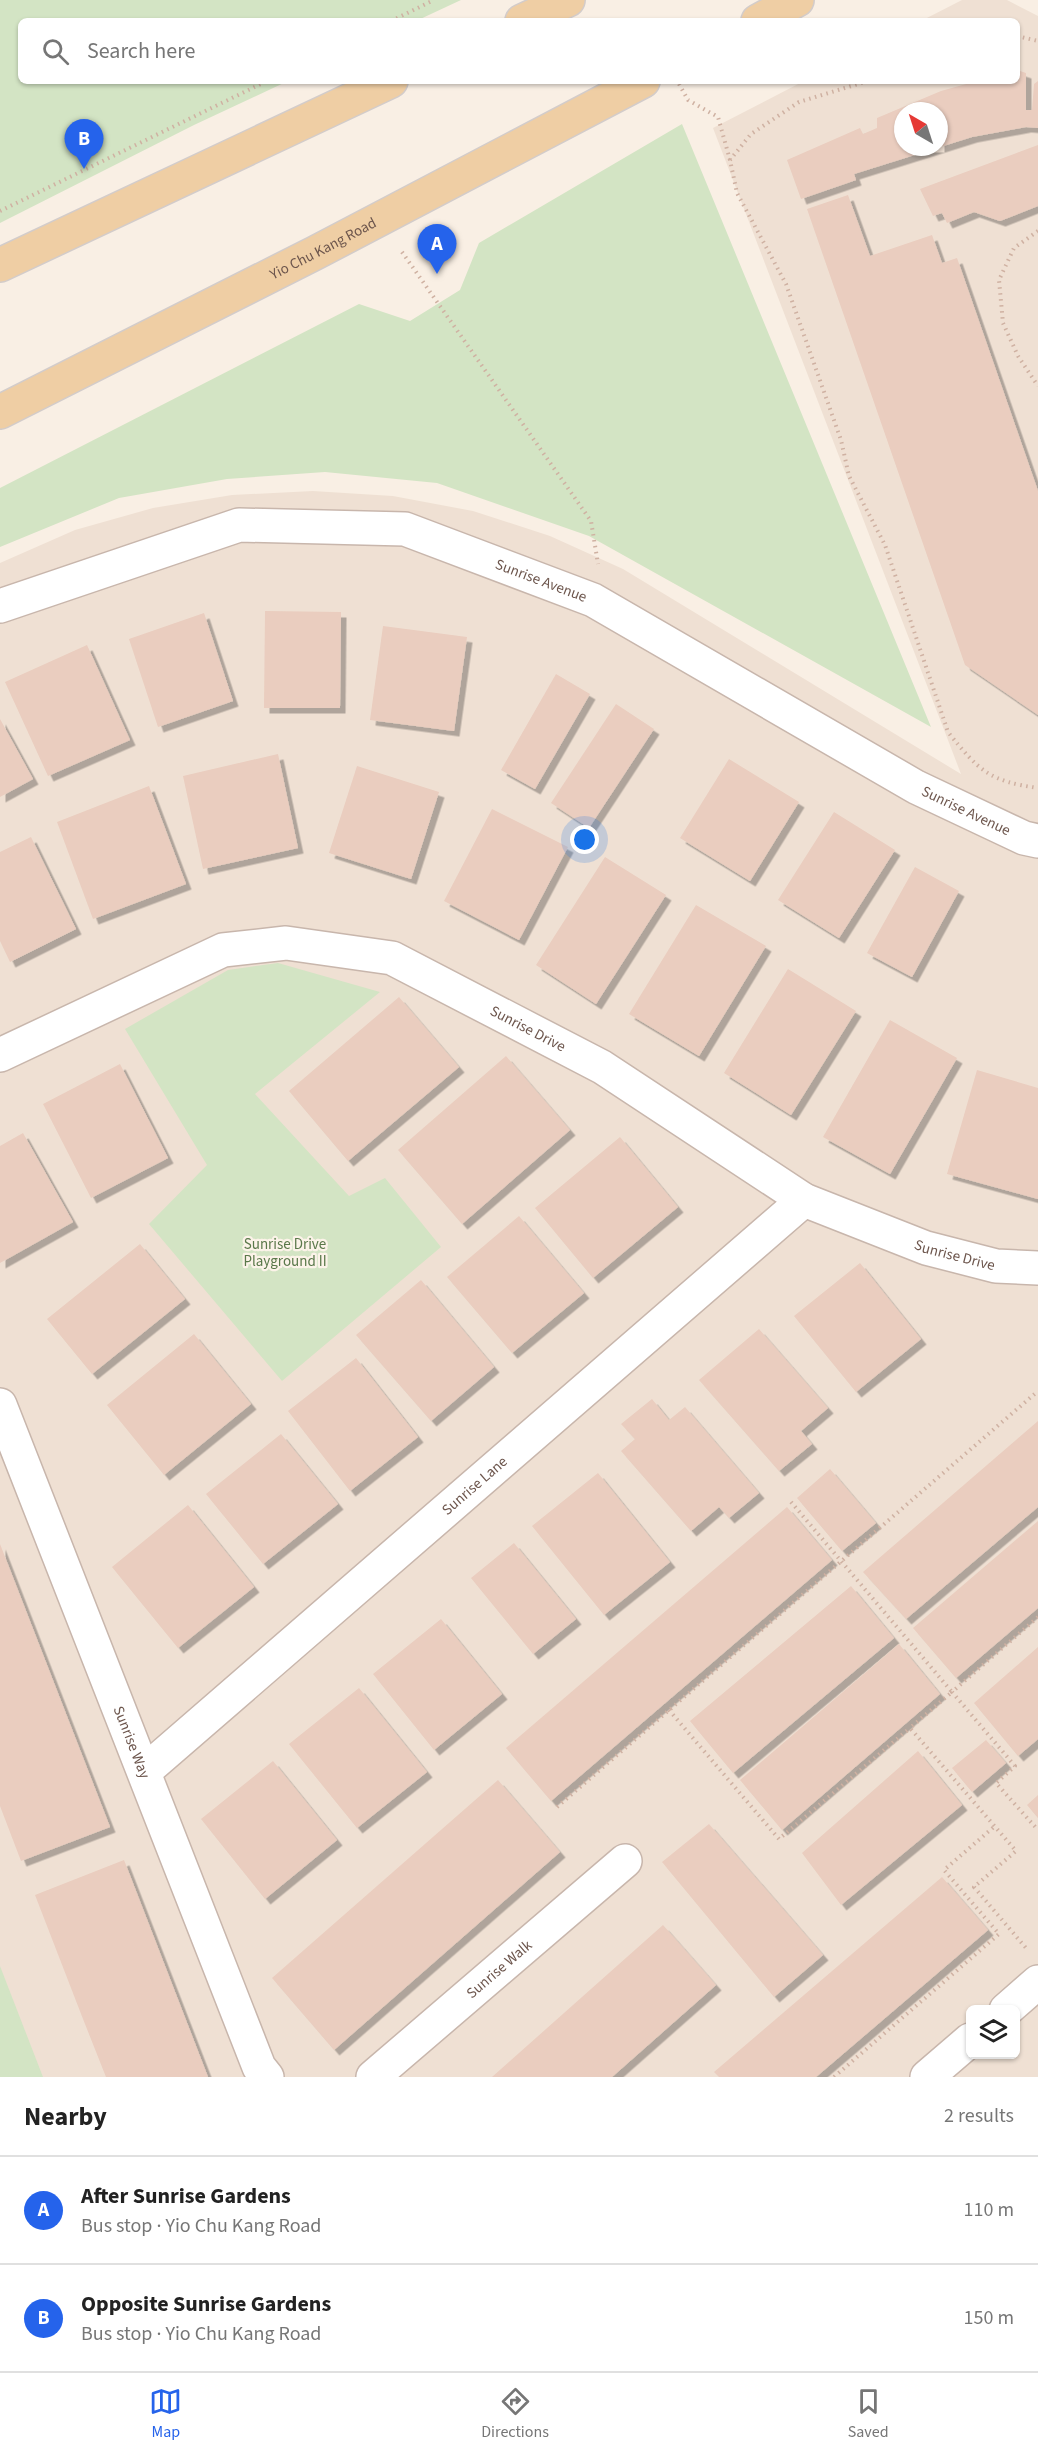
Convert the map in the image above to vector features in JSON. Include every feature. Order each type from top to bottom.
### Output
[{"type":"main road","points":[[529,18],[568,0]]},
{"type":"main road","points":[[764,18],[797,0]]},
{"type":"main road","points":[[0,265],[385,84]]},
{"type":"main road","name":"Yio Chu Kang Road","points":[[0,412],[315,253],[637,84]]},
{"type":"street","name":"Sunrise Avenue","points":[[0,606],[239,525],[405,529],[593,600],[916,787],[1024,838],[1038,841]]},
{"type":"street","name":"Sunrise Drive","points":[[0,1055],[223,950],[286,943],[392,958],[602,1067],[804,1200],[926,1248],[996,1266],[1038,1268]]},
{"type":"street","name":"Sunrise Lane","points":[[146,1771],[804,1200]]},
{"type":"street","name":"Sunrise Way","points":[[0,1405],[75,1601],[146,1771],[259,2067],[267,2077]]},
{"type":"street","name":"Sunrise Walk","points":[[373,2077],[625,1861]]},
{"type":"street","points":[[1009,2005],[1034,1968]]},
{"type":"street","points":[[927,2077],[966,2043]]},
{"type":"path","points":[[397,18],[434,0]]},
{"type":"path","points":[[1020,37],[1038,41]]},
{"type":"path","points":[[0,211],[261,84]]},
{"type":"path","points":[[679,84],[688,100],[718,117],[737,193],[786,285],[841,440],[849,476],[885,545],[948,732],[969,758],[988,775],[1007,784],[1038,788]]},
{"type":"path","points":[[730,160],[751,134],[799,102],[858,84]]},
{"type":"path","points":[[1038,231],[1014,248],[999,280],[1003,322],[1018,356],[1038,386]]},
{"type":"path","points":[[402,252],[591,521],[597,547],[598,571]]},
{"type":"path","points":[[557,1807],[1038,1391]]},
{"type":"path","points":[[791,1502],[1016,1766],[996,1783],[1038,1830]]},
{"type":"path","points":[[669,1710],[779,1839],[1038,1617]]},
{"type":"path","points":[[910,1728],[1016,1851],[974,1887],[1034,1968]]},
{"type":"path","points":[[834,2077],[999,1934],[944,1870],[995,1826]]},
{"type":"shaded area","points":[[962,0],[1007,0],[1038,16],[1038,2077],[0,2077],[0,563],[75,530],[153,508],[232,495],[313,491],[393,496],[473,511],[550,536],[623,569],[961,774],[713,128],[798,84],[1020,84],[1020,18],[927,18]]},
{"type":"green space","points":[[0,0],[461,0],[422,18],[18,18],[18,84],[282,84],[194,125],[0,223]]},
{"type":"green space","points":[[682,124],[931,727],[589,536],[437,483],[325,472],[227,479],[119,498],[0,547],[0,488],[359,304],[410,321],[460,290],[479,243]]},
{"type":"green space","name":"Sunrise Drive Playground II","points":[[278,963],[380,992],[255,1094],[349,1196],[385,1178],[441,1247],[282,1381],[149,1224],[207,1165],[125,1029],[228,970]]},
{"type":"green space","points":[[0,1966],[43,2077],[0,2077]]},
{"type":"building","points":[[1020,71],[1026,73],[1026,110],[1032,110],[1034,84],[1038,81],[1038,128],[1026,127],[972,137],[948,145],[948,102],[915,102],[966,84],[1020,84]]},
{"type":"building","points":[[894,111],[894,156],[911,156],[854,174],[856,180],[801,199],[787,160],[860,128],[863,134],[877,128],[877,118]]},
{"type":"building","points":[[1038,145],[1038,206],[1000,221],[974,212],[947,223],[942,213],[933,216],[920,189]]},
{"type":"building","points":[[848,195],[870,256],[932,235],[942,263],[957,258],[1038,491],[1038,715],[965,665],[807,209]]},
{"type":"building","points":[[265,611],[341,612],[340,708],[264,708]]},
{"type":"building","points":[[204,613],[233,701],[158,727],[129,639]]},
{"type":"building","points":[[383,626],[467,637],[454,731],[370,720]]},
{"type":"building","points":[[87,645],[130,740],[48,776],[5,682]]},
{"type":"building","points":[[556,674],[590,694],[535,789],[501,770]]},
{"type":"building","points":[[616,704],[654,729],[589,828],[551,803]]},
{"type":"building","points":[[0,719],[33,779],[0,797]]},
{"type":"building","points":[[278,754],[298,848],[203,869],[183,776]]},
{"type":"building","points":[[729,759],[799,802],[750,881],[680,838]]},
{"type":"building","points":[[357,766],[439,792],[411,879],[329,853]]},
{"type":"building","points":[[149,786],[186,884],[93,919],[57,822]]},
{"type":"building","points":[[492,809],[568,847],[519,940],[444,901]]},
{"type":"building","points":[[834,812],[895,850],[839,938],[778,900]]},
{"type":"building","points":[[31,837],[76,929],[10,962],[0,941],[0,852]]},
{"type":"building","points":[[605,857],[666,895],[596,1004],[536,965]]},
{"type":"building","points":[[915,867],[959,891],[912,977],[867,953]]},
{"type":"building","points":[[696,905],[766,946],[699,1056],[629,1014]]},
{"type":"building","points":[[788,969],[856,1011],[791,1115],[724,1073]]},
{"type":"building","points":[[399,997],[459,1067],[348,1161],[289,1091]]},
{"type":"building","points":[[890,1020],[957,1058],[890,1174],[823,1137]]},
{"type":"building","points":[[506,1056],[570,1130],[462,1224],[398,1150]]},
{"type":"building","points":[[120,1064],[168,1158],[91,1198],[43,1104]]},
{"type":"building","points":[[977,1070],[1038,1088],[1038,1199],[947,1174]]},
{"type":"building","points":[[23,1133],[73,1222],[0,1263],[0,1146]]},
{"type":"building","points":[[620,1137],[678,1207],[593,1278],[535,1208]]},
{"type":"building","points":[[519,1216],[584,1293],[512,1353],[447,1277]]},
{"type":"building","points":[[140,1244],[185,1299],[92,1374],[47,1319]]},
{"type":"building","points":[[860,1263],[921,1339],[856,1392],[794,1316]]},
{"type":"building","points":[[421,1280],[494,1367],[431,1421],[356,1335]]},
{"type":"building","points":[[759,1329],[828,1408],[801,1431],[812,1444],[779,1471],[699,1380]]},
{"type":"building","points":[[194,1334],[251,1404],[164,1475],[107,1405]]},
{"type":"building","points":[[356,1358],[418,1437],[350,1491],[288,1411]]},
{"type":"building","points":[[652,1399],[669,1420],[685,1407],[759,1493],[729,1518],[719,1507],[691,1531],[621,1451],[635,1439],[621,1424]]},
{"type":"building","points":[[1038,1421],[1038,1507],[906,1619],[863,1572]]},
{"type":"building","points":[[281,1434],[338,1504],[263,1564],[206,1494]]},
{"type":"building","points":[[830,1469],[876,1523],[842,1551],[797,1498]]},
{"type":"building","points":[[598,1473],[670,1562],[604,1615],[532,1526]]},
{"type":"building","points":[[188,1505],[254,1587],[178,1648],[112,1567]]},
{"type":"building","points":[[787,1507],[832,1560],[551,1801],[506,1748]]},
{"type":"building","points":[[1038,1521],[1038,1608],[956,1678],[913,1628]]},
{"type":"building","points":[[514,1543],[576,1619],[533,1654],[471,1578]]},
{"type":"building","points":[[0,1544],[110,1827],[21,1861],[0,1806]]},
{"type":"building","points":[[851,1586],[894,1638],[733,1773],[690,1721]]},
{"type":"building","points":[[441,1619],[502,1694],[434,1750],[373,1674]]},
{"type":"building","points":[[899,1644],[940,1694],[782,1830],[740,1780]]},
{"type":"building","points":[[1038,1647],[1038,1739],[1018,1756],[974,1703]]},
{"type":"building","points":[[359,1688],[427,1772],[357,1828],[289,1744]]},
{"type":"building","points":[[986,1740],[1006,1763],[972,1792],[952,1768]]},
{"type":"building","points":[[918,1751],[962,1805],[841,1905],[802,1853]]},
{"type":"building","points":[[273,1761],[337,1840],[265,1899],[201,1819]]},
{"type":"building","points":[[498,1780],[560,1852],[334,2050],[272,1978]]},
{"type":"building","points":[[1038,1795],[1038,1818],[1027,1805]]},
{"type":"building","points":[[709,1824],[823,1955],[774,1997],[662,1862]]},
{"type":"building","points":[[124,1860],[208,2077],[106,2077],[35,1895]]},
{"type":"building","points":[[942,1877],[988,1930],[816,2077],[719,2077],[714,2072]]},
{"type":"building","points":[[663,1925],[716,1985],[612,2077],[492,2077]]},
{"type":"place","name":"Opposite Sunrise Gardens","points":[[84,169]]},
{"type":"place","name":"After Sunrise Gardens","points":[[437,274]]}]
